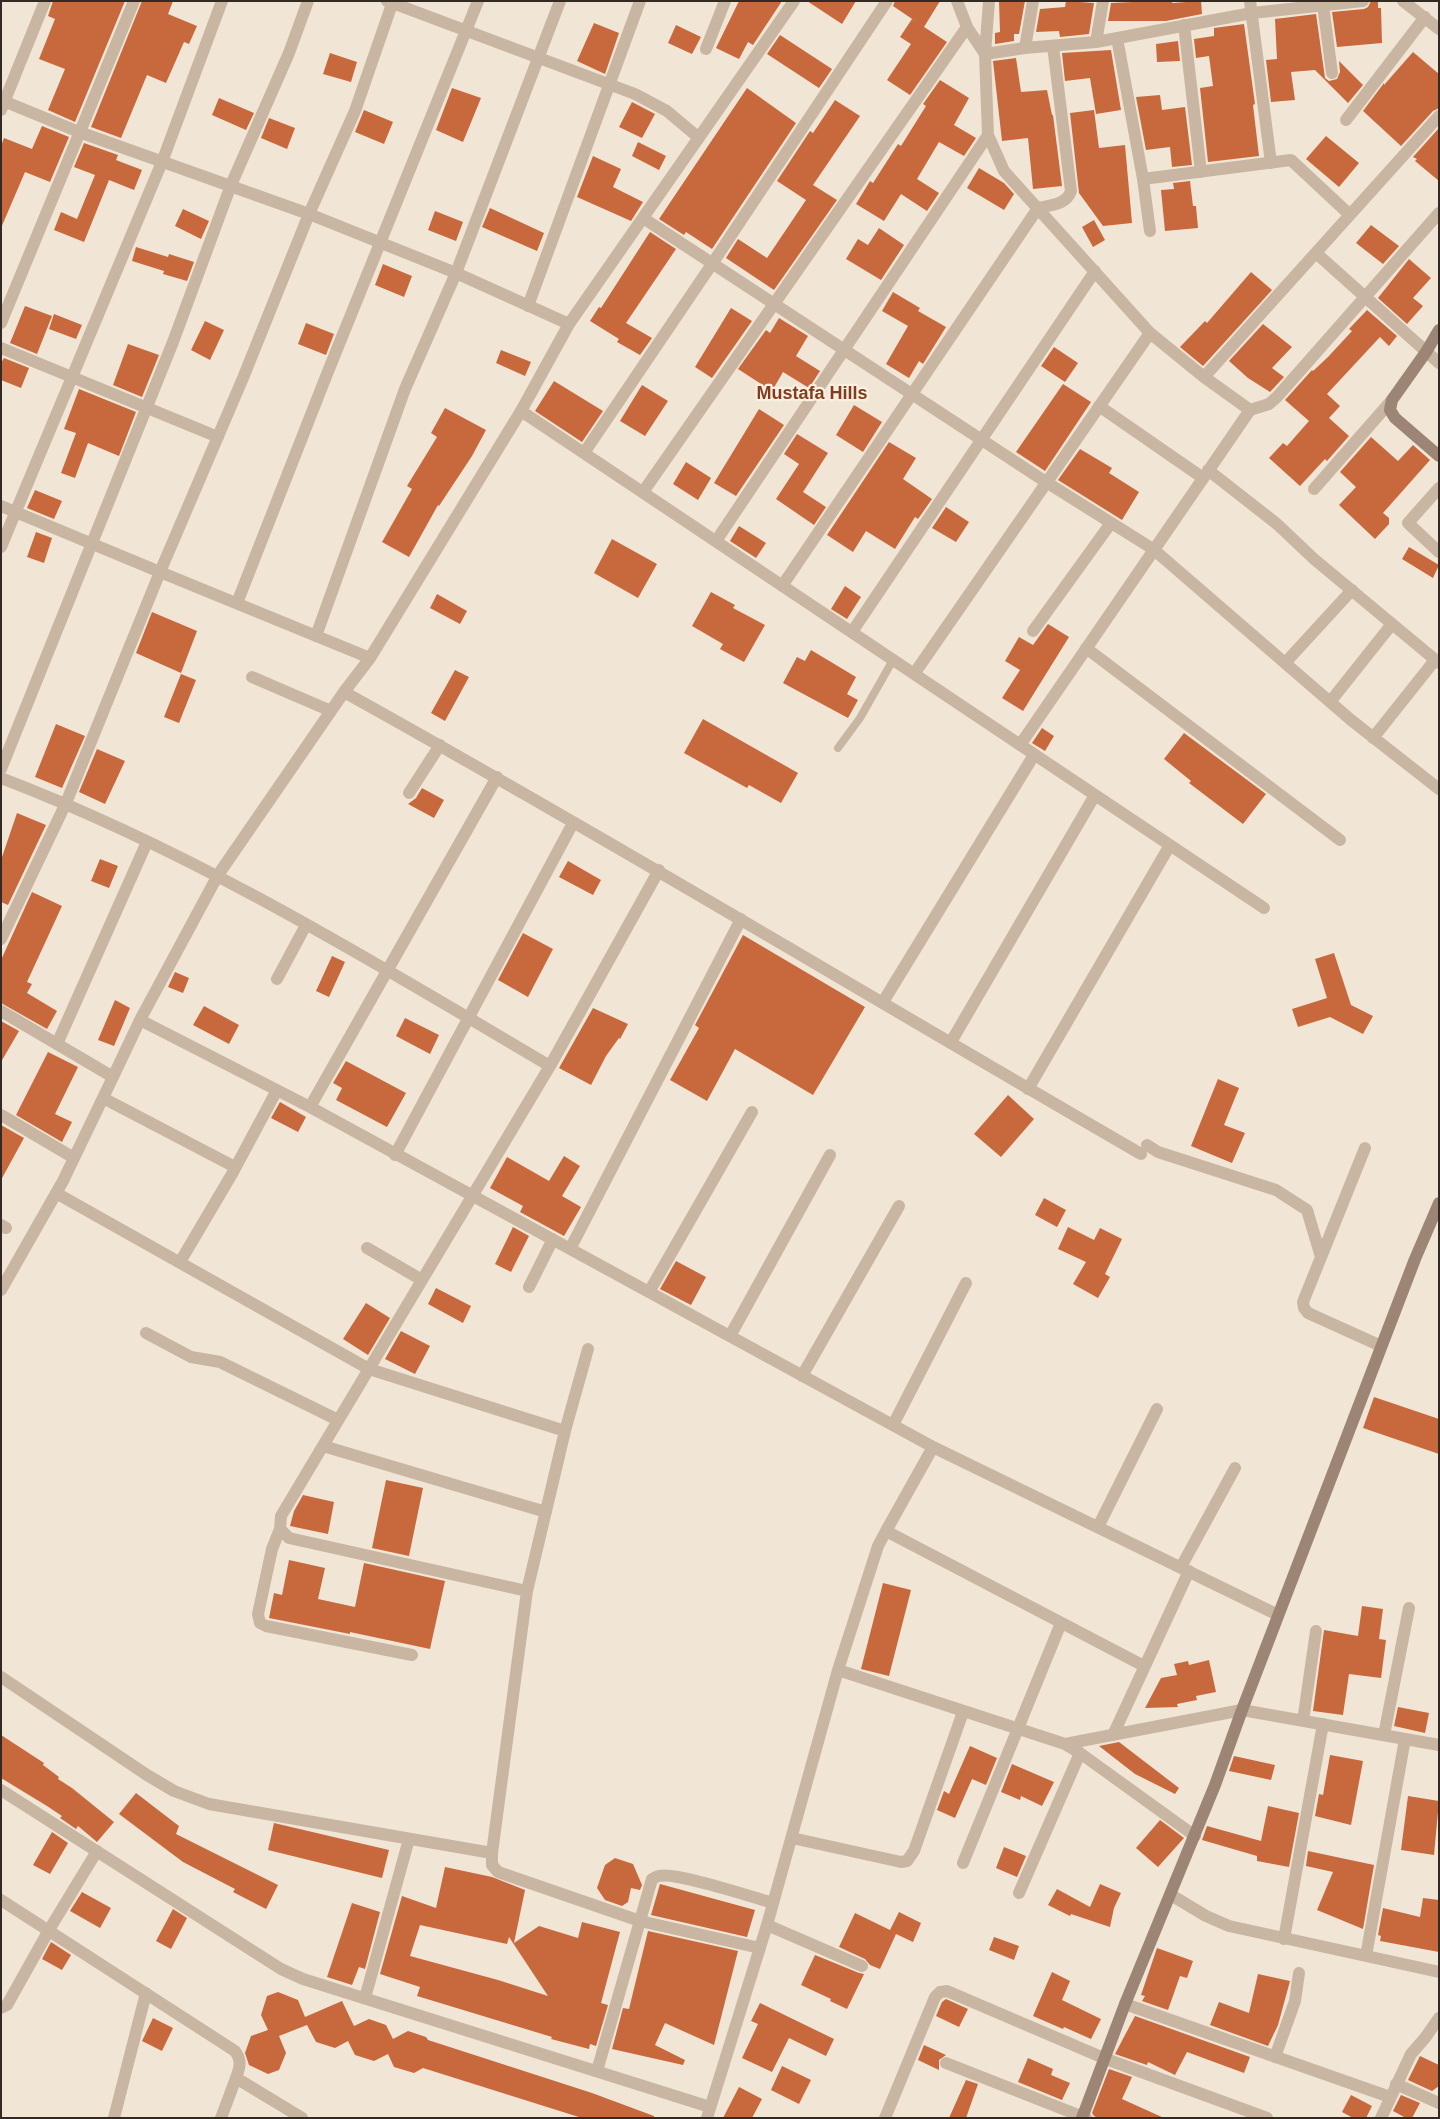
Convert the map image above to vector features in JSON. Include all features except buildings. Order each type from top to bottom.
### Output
[{"type":"street","points":[[45,1],[2,104],[309,214],[456,273],[569,324]]},
{"type":"street","points":[[1,323],[134,1]]},
{"type":"street","points":[[1,547],[162,162],[222,1]]},
{"type":"street","points":[[1,769],[146,408],[232,185],[289,53],[308,1]]},
{"type":"street","points":[[237,603],[478,1]]},
{"type":"street","points":[[316,636],[405,389],[456,273],[560,1]]},
{"type":"street","points":[[528,306],[640,1]]},
{"type":"street","points":[[706,48],[725,1]]},
{"type":"street","points":[[1,1290],[56,1193],[140,1020],[218,875],[344,692],[370,658],[521,411],[569,324],[794,1]]},
{"type":"street","points":[[584,453],[887,1]]},
{"type":"street","points":[[957,1],[967,27],[985,54]]},
{"type":"street","points":[[989,1],[985,54],[988,135],[1004,172],[1150,332],[1204,378],[1250,410]]},
{"type":"street","points":[[1025,48],[1033,1]]},
{"type":"street","points":[[1096,42],[1103,1]]},
{"type":"street","points":[[985,54],[1025,48],[1096,42],[1184,25],[1251,7],[1323,5],[1363,1]]},
{"type":"street","points":[[1403,1],[1439,29]]},
{"type":"street","points":[[1,940],[66,803],[309,214],[355,111],[391,2],[609,86],[635,94],[667,112],[699,138]]},
{"type":"street","points":[[1323,5],[1332,73]]},
{"type":"street","points":[[1251,7],[1271,163]]},
{"type":"street","points":[[1346,120],[1425,17]]},
{"type":"street","points":[[1184,25],[1201,172]]},
{"type":"street","points":[[643,492],[967,27]]},
{"type":"street","points":[[1117,38],[1143,179],[1150,231]]},
{"type":"street","points":[[782,586],[1038,208],[1064,202],[1068,199],[1071,191],[1053,46]]},
{"type":"street","points":[[1204,378],[1439,116]]},
{"type":"street","points":[[716,541],[988,135]]},
{"type":"street","points":[[1143,179],[1291,160],[1350,215]]},
{"type":"street","points":[[1020,745],[1250,410],[1268,404],[1277,396],[1439,213]]},
{"type":"street","points":[[643,218],[1046,482],[1153,549],[1330,702],[1439,789]]},
{"type":"street","points":[[1316,253],[1439,363]]},
{"type":"street","points":[[852,632],[1095,271]]},
{"type":"street","points":[[1314,489],[1392,400],[1439,330]]},
{"type":"street","points":[[914,674],[1150,332]]},
{"type":"street","points":[[1,348],[218,437]]},
{"type":"street","points":[[1392,400],[1390,410],[1395,418],[1439,456]]},
{"type":"street","points":[[1098,406],[1205,474],[1277,524],[1314,559],[1437,662],[1373,738]]},
{"type":"street","points":[[521,411],[1264,908]]},
{"type":"street","points":[[1439,488],[1408,523],[1439,552]]},
{"type":"street","points":[[1,506],[370,658]]},
{"type":"street","points":[[1033,631],[1112,523]]},
{"type":"street","points":[[1285,663],[1352,590]]},
{"type":"street","points":[[1330,702],[1392,624]]},
{"type":"street","points":[[1086,648],[1340,840]]},
{"type":"street","points":[[252,676],[331,711]]},
{"type":"street","points":[[344,692],[497,777],[573,823],[658,870],[1028,1088],[1144,1149],[1276,1190],[1307,1210],[1321,1257]]},
{"type":"street","points":[[409,793],[440,745]]},
{"type":"street","points":[[883,1002],[1034,755]]},
{"type":"street","points":[[310,1107],[497,777]]},
{"type":"street","points":[[1,778],[66,803],[218,875],[550,1066]]},
{"type":"street","points":[[951,1042],[1095,795]]},
{"type":"street","points":[[395,1154],[573,823]]},
{"type":"street","points":[[57,1044],[147,842]]},
{"type":"street","points":[[1028,1088],[1170,844]]},
{"type":"street","points":[[412,1655],[266,1626],[260,1623],[258,1614],[272,1549],[280,1529],[281,1516],[550,1066],[658,870]]},
{"type":"street","points":[[570,1249],[742,919]]},
{"type":"street","points":[[277,979],[306,925]]},
{"type":"street","points":[[1,1011],[113,1078]]},
{"type":"street","points":[[140,1020],[310,1107],[933,1447],[1278,1615]]},
{"type":"street","points":[[180,1262],[277,1090]]},
{"type":"street","points":[[103,1098],[235,1167]]},
{"type":"street","points":[[649,1292],[752,1112]]},
{"type":"street","points":[[1,1115],[74,1158]]},
{"type":"street","points":[[1365,1148],[1302,1302],[1308,1313],[1381,1346]]},
{"type":"street","points":[[730,1336],[830,1155]]},
{"type":"street","points":[[56,1193],[369,1369],[565,1431]]},
{"type":"street","points":[[946,2064],[1083,2117],[1125,2004],[1195,1836],[1381,1346],[1439,1203]]},
{"type":"street","points":[[802,1376],[899,1206]]},
{"type":"street","points":[[529,1288],[553,1240]]},
{"type":"street","points":[[367,1248],[422,1280]]},
{"type":"street","points":[[893,1425],[966,1283]]},
{"type":"street","points":[[146,1333],[191,1357],[220,1362],[338,1420]]},
{"type":"street","points":[[588,1349],[565,1431],[527,1591],[492,1853],[492,1865],[498,1872],[640,1921],[760,1948]]},
{"type":"street","points":[[1098,1527],[1157,1409]]},
{"type":"street","points":[[323,1446],[546,1512]]},
{"type":"street","points":[[1,1790],[280,1969],[302,1979],[597,2071],[709,2112],[767,1925],[838,1670],[878,1546],[933,1447]]},
{"type":"street","points":[[1113,1735],[1185,1569],[1235,1468]]},
{"type":"street","points":[[280,1529],[288,1538],[527,1591]]},
{"type":"street","points":[[886,1531],[1144,1666]]},
{"type":"street","points":[[1384,1735],[1409,1608]]},
{"type":"street","points":[[963,1863],[1061,1623]]},
{"type":"street","points":[[1303,1721],[1316,1631]]},
{"type":"street","points":[[838,1670],[1065,1744],[1195,1836]]},
{"type":"street","points":[[1,1677],[174,1791],[209,1804],[492,1853]]},
{"type":"street","points":[[1065,1744],[1242,1710],[1439,1745]]},
{"type":"street","points":[[792,1838],[900,1862],[907,1861],[914,1851],[962,1712]]},
{"type":"street","points":[[1284,1939],[1323,1724]]},
{"type":"street","points":[[1366,1956],[1405,1739]]},
{"type":"street","points":[[1019,1893],[1080,1753]]},
{"type":"street","points":[[365,1998],[409,1839]]},
{"type":"street","points":[[1,2008],[7,2005],[49,1930],[97,1851]]},
{"type":"street","points":[[597,2071],[652,1879],[658,1876],[685,1879],[773,1903]]},
{"type":"street","points":[[1171,1895],[1223,1924],[1439,1972]]},
{"type":"street","points":[[1,1900],[235,2051],[240,2058],[240,2066],[221,2118]]},
{"type":"street","points":[[767,1925],[862,1966]]},
{"type":"street","points":[[1275,2057],[1295,2001],[1299,1973]]},
{"type":"street","points":[[890,2116],[935,1997],[940,1992],[947,1991],[1106,2059],[1267,2118]]},
{"type":"street","points":[[114,2118],[146,1993]]},
{"type":"street","points":[[1125,2004],[1390,2097]]},
{"type":"street","points":[[1381,2118],[1411,2054],[1434,2034],[1439,2019]]},
{"type":"street","points":[[236,2078],[286,2114],[302,2118]]},
{"type":"street","points":[[1396,2084],[1439,2103]]},
{"type":"lane","points":[[838,748],[860,718],[893,660]]},
{"type":"district","name":"Mustafa Hills","points":[[812,394]]}]
